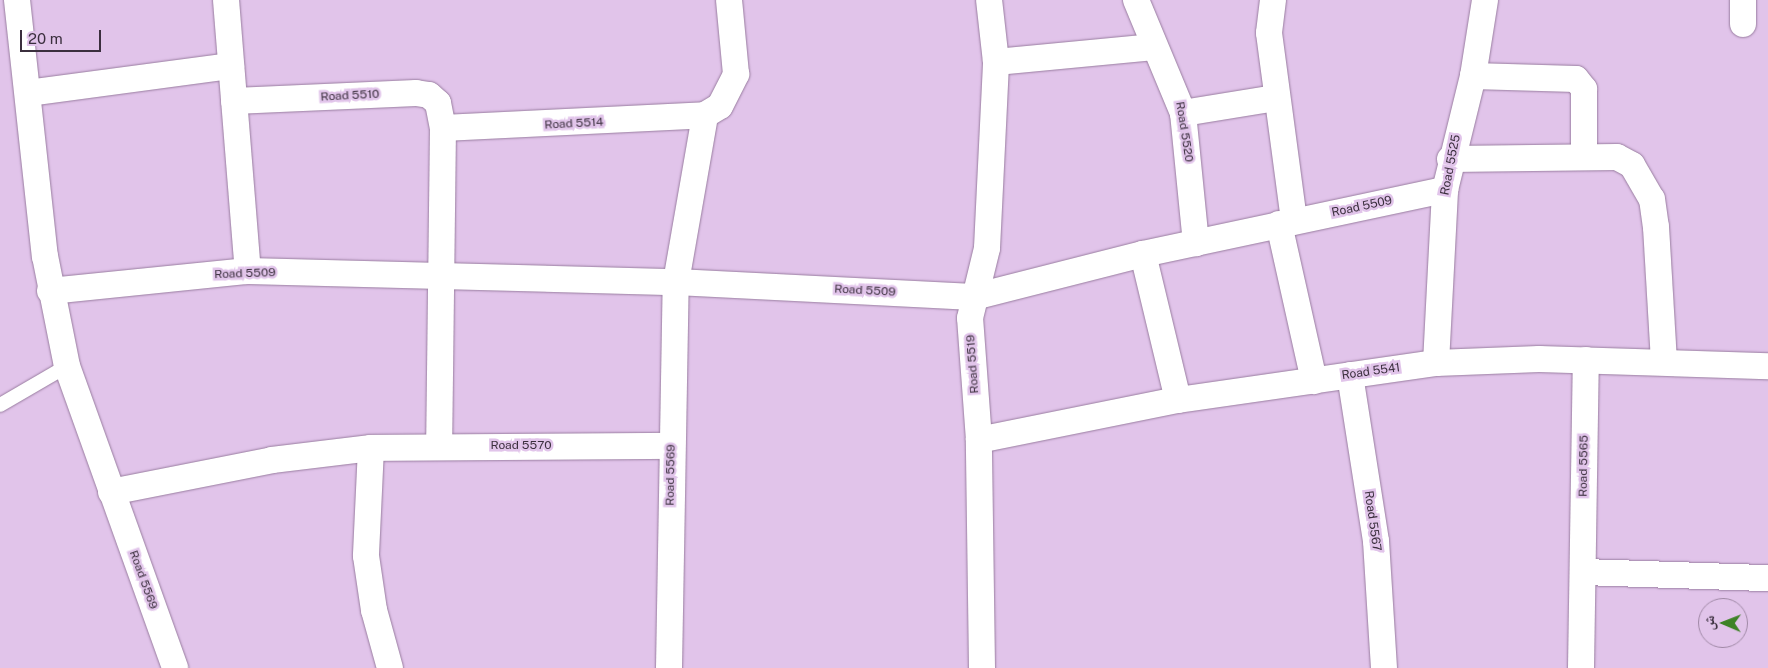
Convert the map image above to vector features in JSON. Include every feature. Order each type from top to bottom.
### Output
[{"type":"street","points":[[17,0],[50,291],[67,366],[111,492]]},
{"type":"street","points":[[226,0],[248,272]]},
{"type":"street","points":[[676,282],[705,115],[720,106],[736,74],[729,0]]},
{"type":"street","name":"Road 5519","points":[[982,668],[979,440],[970,342],[974,297],[987,248],[996,62],[989,0]]},
{"type":"street","name":"Road 5520","points":[[1136,0],[1183,113],[1196,243]]},
{"type":"street","points":[[1273,0],[1268,18],[1286,222],[1314,381]]},
{"type":"street","name":"Road 5525","points":[[1436,364],[1445,190],[1450,159],[1473,76],[1485,0]]},
{"type":"street","points":[[996,62],[1154,47]]},
{"type":"street","points":[[28,93],[231,66]]},
{"type":"street","points":[[1473,76],[1576,79],[1584,89],[1584,157]]},
{"type":"street","name":"Road 5510","points":[[234,101],[416,93],[429,95],[438,103],[442,128]]},
{"type":"street","points":[[1183,113],[1276,98]]},
{"type":"street","name":"Road 5514","points":[[442,128],[705,115]]},
{"type":"street","points":[[439,446],[442,128]]},
{"type":"street","points":[[1450,159],[1617,157],[1632,164],[1652,199],[1664,361]]},
{"type":"street","name":"Road 5509","points":[[50,291],[248,272],[676,282],[974,297],[1143,254],[1286,222],[1445,190]]},
{"type":"street","points":[[1143,254],[1178,400]]},
{"type":"street","name":"Road 5569","points":[[669,668],[671,446],[676,282]]},
{"type":"street","name":"Road 5541","points":[[979,440],[1178,400],[1436,364],[1586,360],[1664,361],[1768,366]]},
{"type":"street","name":"Road 5565","points":[[1581,668],[1586,360]]},
{"type":"street","name":"Road 5567","points":[[1350,375],[1376,541],[1384,668]]},
{"type":"street","name":"Road 5570","points":[[111,492],[272,460],[372,448],[439,446],[671,446]]},
{"type":"street","points":[[372,448],[366,556],[374,610],[390,668]]},
{"type":"street","name":"Road 5569","points":[[111,492],[175,668]]},
{"type":"street","points":[[1583,572],[1768,578]]},
{"type":"lane","points":[[0,405],[67,366]]}]
